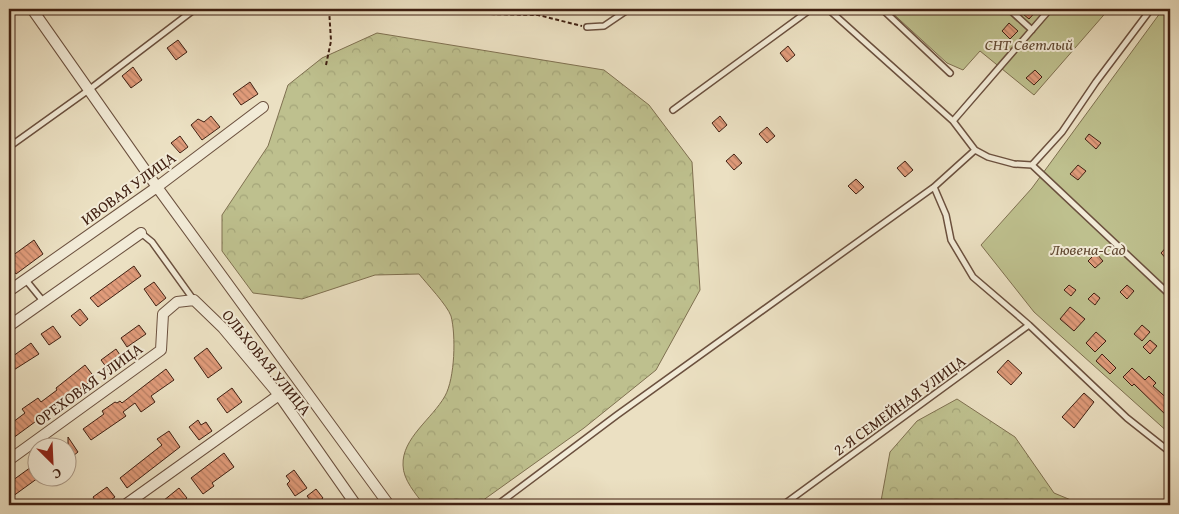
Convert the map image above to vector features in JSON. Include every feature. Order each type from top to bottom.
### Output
[{"type":"street","points":[[32,9],[157,187],[389,505]]},
{"type":"street","name":"ИВОВАЯ УЛИЦА","points":[[9,291],[157,187],[264,106]]},
{"type":"street","points":[[9,326],[141,233]]},
{"type":"street","name":"ОРЕХОВАЯ УЛИЦА","points":[[9,460],[161,350],[163,314],[177,302],[194,300]]},
{"type":"street","name":"ОЛЬХОВАЯ УЛИЦА","points":[[194,300],[223,328],[278,395],[356,505]]},
{"type":"street","points":[[125,505],[278,395]]},
{"type":"lane","points":[[9,146],[90,89],[195,9]]},
{"type":"lane","points":[[587,27],[604,26],[629,9]]},
{"type":"lane","points":[[673,110],[811,9]]},
{"type":"lane","points":[[828,9],[953,121],[975,150],[988,157],[1014,164],[1032,165],[1170,295]]},
{"type":"lane","points":[[882,9],[950,73]]},
{"type":"lane","points":[[1009,9],[1032,30]]},
{"type":"lane","points":[[953,121],[1050,9]]},
{"type":"lane","points":[[1032,165],[1062,132],[1096,82],[1151,9]]},
{"type":"lane","points":[[497,505],[625,409],[934,187],[975,150]]},
{"type":"lane","points":[[934,187],[946,215],[951,240],[972,277],[1029,325],[1127,418],[1170,452]]},
{"type":"lane","points":[[141,233],[152,242],[194,300]]},
{"type":"lane","points":[[25,279],[43,301]]},
{"type":"lane","name":"2-Я СЕМЕЙНАЯ УЛИЦА","points":[[783,505],[1029,325]]},
{"type":"path","points":[[326,65],[331,41],[329,9]]},
{"type":"path","points":[[439,9],[486,14],[538,15],[587,27]]},
{"type":"green space","name":"СНТ Светлый","points":[[888,9],[1109,9],[1034,95],[980,51],[963,70],[947,63]]},
{"type":"green space","name":"Лювена-Сад","points":[[1163,9],[1170,9],[1170,434],[1034,312],[981,245],[1032,188]]},
{"type":"green space","points":[[377,33],[604,70],[649,105],[692,162],[700,290],[656,370],[584,428],[482,501],[469,505],[424,505],[405,476],[403,465],[407,446],[445,396],[451,379],[454,356],[453,324],[449,311],[419,274],[375,275],[302,299],[253,293],[222,251],[222,215],[268,146],[288,85],[322,58]]},
{"type":"green space","points":[[957,399],[1015,437],[1054,493],[1083,505],[884,505],[881,501],[890,452],[917,421]]},
{"type":"building","points":[[1017,9],[1038,9],[1029,19]]},
{"type":"building","points":[[1009,23],[1018,31],[1010,39],[1002,31]]},
{"type":"building","points":[[178,40],[187,52],[176,60],[167,48]]},
{"type":"building","points":[[788,46],[795,55],[787,62],[780,53]]},
{"type":"building","points":[[133,67],[142,80],[131,88],[122,76]]},
{"type":"building","points":[[1035,70],[1042,77],[1034,85],[1026,78]]},
{"type":"building","points":[[250,82],[258,94],[241,105],[233,94]]},
{"type":"building","points":[[211,116],[220,127],[202,140],[191,125],[198,119],[204,122]]},
{"type":"building","points":[[720,116],[727,125],[719,132],[712,123]]},
{"type":"building","points":[[767,127],[775,136],[767,143],[759,134]]},
{"type":"building","points":[[1089,134],[1101,143],[1096,149],[1085,139]]},
{"type":"building","points":[[180,136],[188,147],[180,153],[171,143]]},
{"type":"building","points":[[734,154],[742,163],[734,170],[726,161]]},
{"type":"building","points":[[905,161],[913,170],[905,177],[897,168]]},
{"type":"building","points":[[1078,165],[1086,171],[1078,180],[1070,174]]},
{"type":"building","points":[[856,179],[864,187],[856,194],[848,186]]},
{"type":"building","points":[[34,240],[43,254],[16,274],[9,264],[15,261],[12,256]]},
{"type":"building","points":[[1170,243],[1170,263],[1161,253]]},
{"type":"building","points":[[1096,253],[1103,261],[1095,268],[1088,261]]},
{"type":"building","points":[[134,266],[141,276],[98,307],[90,298]]},
{"type":"building","points":[[154,282],[166,298],[156,306],[144,289]]},
{"type":"building","points":[[1069,285],[1076,290],[1071,296],[1064,290]]},
{"type":"building","points":[[1127,285],[1134,291],[1127,299],[1120,292]]},
{"type":"building","points":[[1094,293],[1100,298],[1095,305],[1088,299]]},
{"type":"building","points":[[1070,307],[1085,319],[1074,331],[1060,319]]},
{"type":"building","points":[[80,309],[88,319],[80,326],[71,316]]},
{"type":"building","points":[[139,325],[146,334],[127,347],[121,338]]},
{"type":"building","points":[[1142,325],[1150,332],[1142,341],[1134,334]]},
{"type":"building","points":[[53,326],[61,337],[49,345],[41,334]]},
{"type":"building","points":[[1096,332],[1106,341],[1095,352],[1086,343]]},
{"type":"building","points":[[1150,340],[1157,346],[1150,354],[1143,347]]},
{"type":"building","points":[[31,343],[39,354],[9,373],[9,359]]},
{"type":"building","points":[[207,348],[222,368],[208,378],[194,358]]},
{"type":"building","points":[[116,349],[124,361],[110,372],[101,360]]},
{"type":"building","points":[[1102,354],[1116,368],[1110,374],[1096,361]]},
{"type":"building","points":[[1008,360],[1022,373],[1011,385],[997,372]]},
{"type":"building","points":[[85,365],[95,378],[9,441],[9,425],[25,413],[22,409],[38,398],[41,402]]},
{"type":"building","points":[[1132,368],[1145,380],[1149,376],[1156,383],[1153,386],[1170,401],[1170,419],[1134,384],[1132,386],[1123,377]]},
{"type":"building","points":[[166,369],[174,380],[151,396],[155,402],[141,412],[135,403],[123,412],[126,416],[91,440],[83,429],[104,414],[102,411],[115,402],[120,401],[122,403]]},
{"type":"building","points":[[232,388],[242,402],[227,413],[217,399]]},
{"type":"building","points":[[1084,393],[1094,402],[1074,428],[1062,417]]},
{"type":"building","points":[[198,420],[201,425],[206,422],[212,431],[199,440],[189,427]]},
{"type":"building","points":[[169,431],[180,447],[127,488],[120,478],[162,445],[157,439]]},
{"type":"building","points":[[224,453],[234,467],[212,483],[214,486],[203,494],[191,478]]},
{"type":"building","points":[[28,469],[28,485],[9,499],[9,483]]},
{"type":"building","points":[[294,470],[307,488],[295,496],[287,484],[290,481],[286,476]]},
{"type":"building","points":[[107,487],[115,497],[104,505],[98,505],[93,497]]},
{"type":"building","points":[[179,488],[187,498],[178,505],[158,505]]},
{"type":"building","points":[[316,489],[323,498],[314,505],[307,496]]}]
